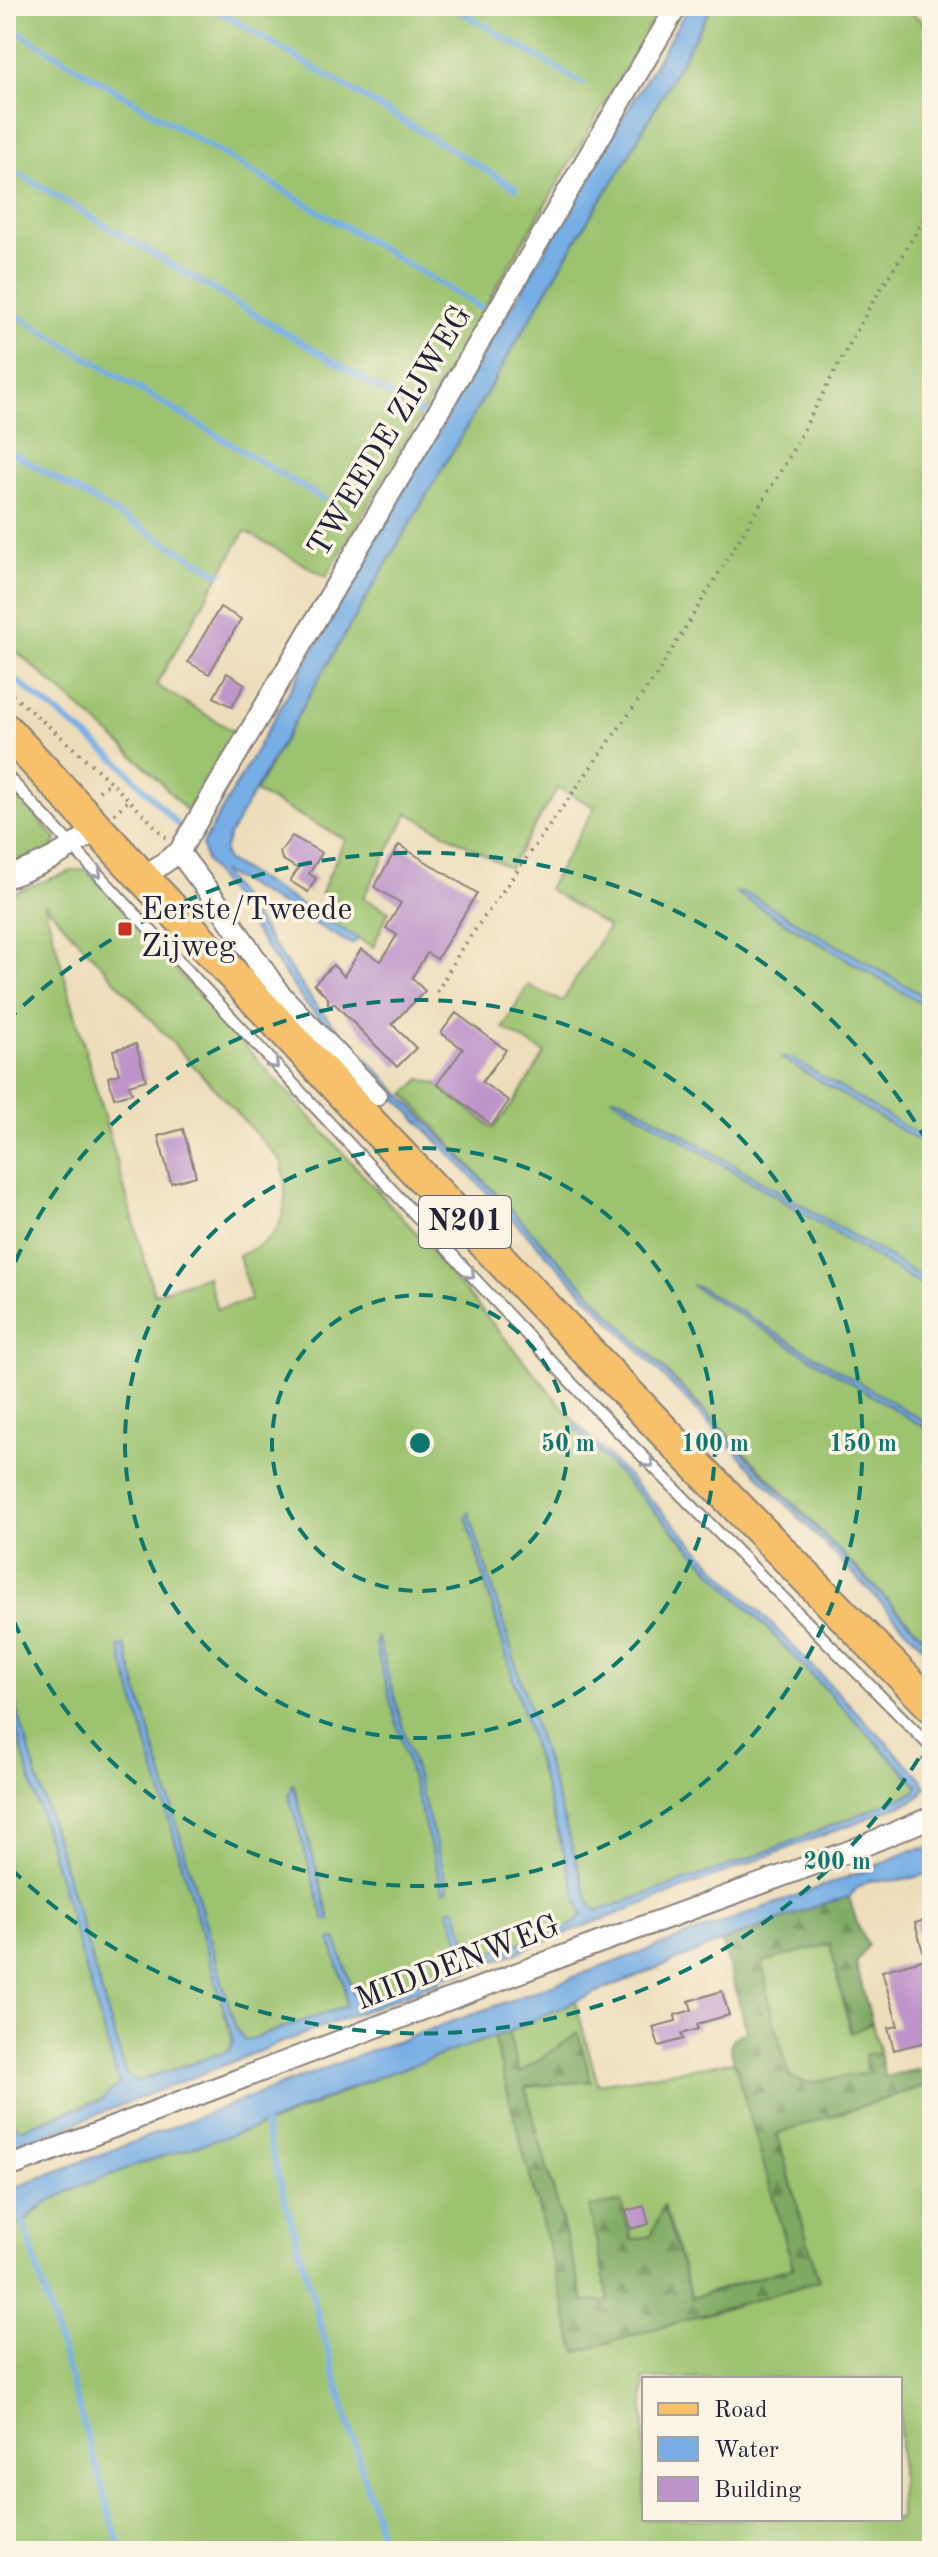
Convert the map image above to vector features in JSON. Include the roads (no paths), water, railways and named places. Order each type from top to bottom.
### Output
[{"type":"main road","name":"N201","points":[[6,730],[85,838],[144,877],[359,1111],[932,1706]]},
{"type":"street","name":"TWEEDE ZIJWEG","points":[[144,877],[179,852],[677,6]]},
{"type":"street","points":[[6,878],[49,861],[85,838]]},
{"type":"street","points":[[179,852],[279,993],[376,1095]]},
{"type":"street","name":"MIDDENWEG","points":[[6,2168],[576,1951],[853,1850],[932,1817]]},
{"type":"lane","points":[[6,775],[85,838],[593,1406],[932,1748]]},
{"type":"water","points":[[689,6],[712,6],[620,171],[591,215],[229,836],[224,851],[226,860],[359,939],[351,944],[221,871],[318,1008],[791,1503],[932,1646],[932,1656],[304,1002],[206,861],[202,845],[403,492]]},
{"type":"water","points":[[735,892],[750,895],[932,1001],[932,1010]]},
{"type":"water","points":[[782,1058],[791,1058],[932,1143],[932,1149]]},
{"type":"water","points":[[611,1097],[621,1098],[932,1283],[932,1291]]},
{"type":"water","points":[[691,1285],[701,1288],[932,1426],[932,1432]]},
{"type":"water","points":[[577,1424],[919,1776],[926,1787],[920,1796],[463,1973],[441,1977],[440,1981],[6,2150],[6,2111],[9,2120],[20,2129],[101,2100],[119,2084],[23,1754],[6,1691],[6,1673],[126,2074],[135,2082],[229,2051],[233,2041],[119,1647],[125,1646],[235,2026],[245,2041],[346,2006],[345,1988],[330,1940],[336,1939],[354,1995],[361,2000],[430,1978],[454,1965],[459,1959],[460,1947],[448,1910],[455,1908],[477,1958],[574,1924],[582,1915],[466,1516],[469,1512],[590,1905],[598,1911],[756,1856],[915,1792],[918,1786],[574,1427]]},
{"type":"water","points":[[377,1636],[449,1890],[443,1891],[375,1645]]},
{"type":"water","points":[[293,1784],[330,1920],[325,1921],[289,1796]]},
{"type":"water","points":[[932,1847],[932,1873],[899,1881],[871,1880],[859,1886],[849,1897],[744,1933],[575,2001],[508,2032],[372,2079],[264,2125],[145,2162],[75,2188],[34,2210],[24,2223],[6,2225],[6,2191],[352,2058],[870,1869],[908,1851]]},
{"type":"waterway","points":[[210,6],[516,188]]},
{"type":"waterway","points":[[451,6],[582,83]]},
{"type":"waterway","points":[[6,25],[483,309]]},
{"type":"waterway","points":[[6,166],[422,414]]},
{"type":"waterway","points":[[6,309],[323,499]]},
{"type":"waterway","points":[[6,449],[220,574]]},
{"type":"waterway","points":[[6,672],[120,763],[177,824]]},
{"type":"waterway","points":[[264,2125],[385,2551]]},
{"type":"waterway","points":[[24,2223],[121,2551]]},
{"type":"place","name":"Eerste/Tweede Zijweg","points":[[125,929]]}]
